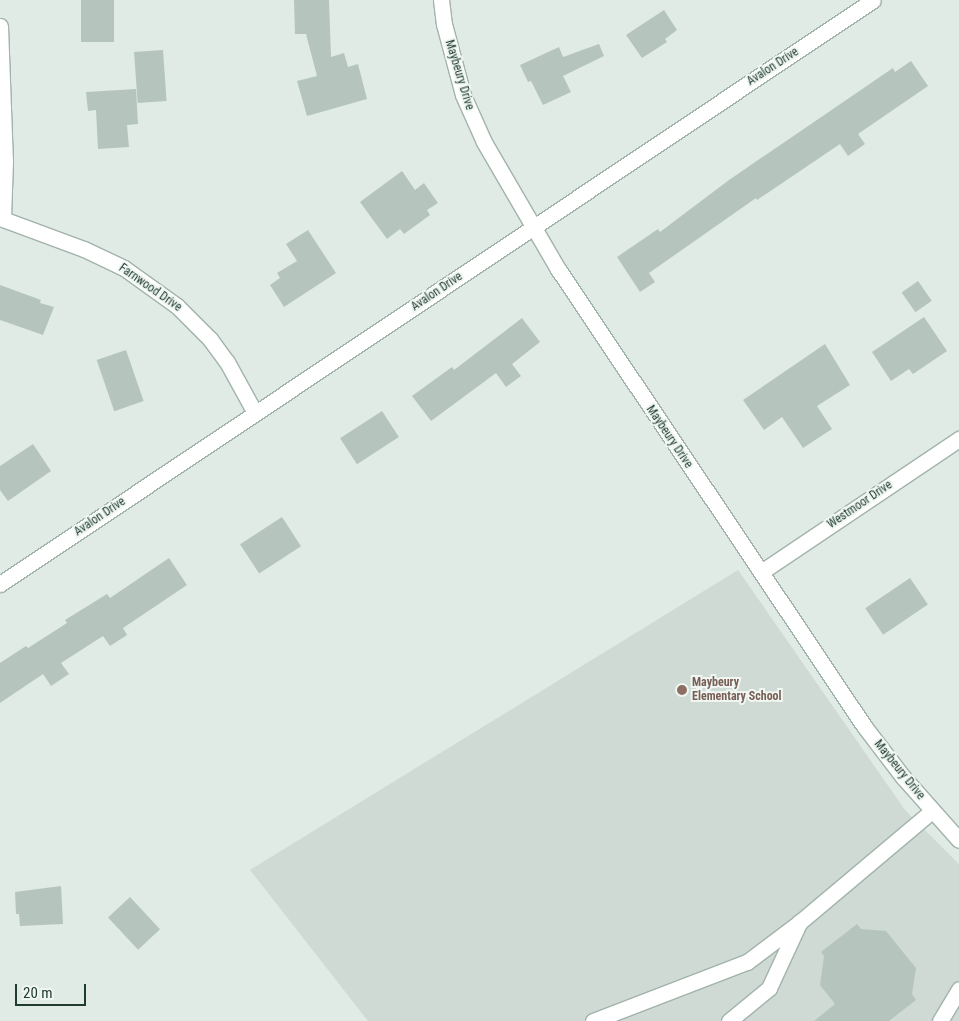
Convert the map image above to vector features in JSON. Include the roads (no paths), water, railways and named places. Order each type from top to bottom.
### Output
[{"type":"street","name":"Maybeury Drive","points":[[441,0],[444,24],[463,95],[484,142],[568,286],[864,726],[932,811],[959,840]]},
{"type":"street","name":"Avalon Drive","points":[[0,584],[874,0]]},
{"type":"street","points":[[0,26],[5,161],[2,219]]},
{"type":"street","name":"Farnwood Drive","points":[[2,219],[84,249],[124,268],[177,306],[210,339],[227,362],[255,413]]},
{"type":"street","name":"Westmoor Drive","points":[[762,572],[959,439]]},
{"type":"street","points":[[593,1021],[747,962],[800,922],[932,811]]},
{"type":"street","points":[[729,1021],[769,988],[800,922]]},
{"type":"street","points":[[940,1021],[959,989]]},
{"type":"place","name":"Maybeury Elementary School","points":[[682,690]]}]
